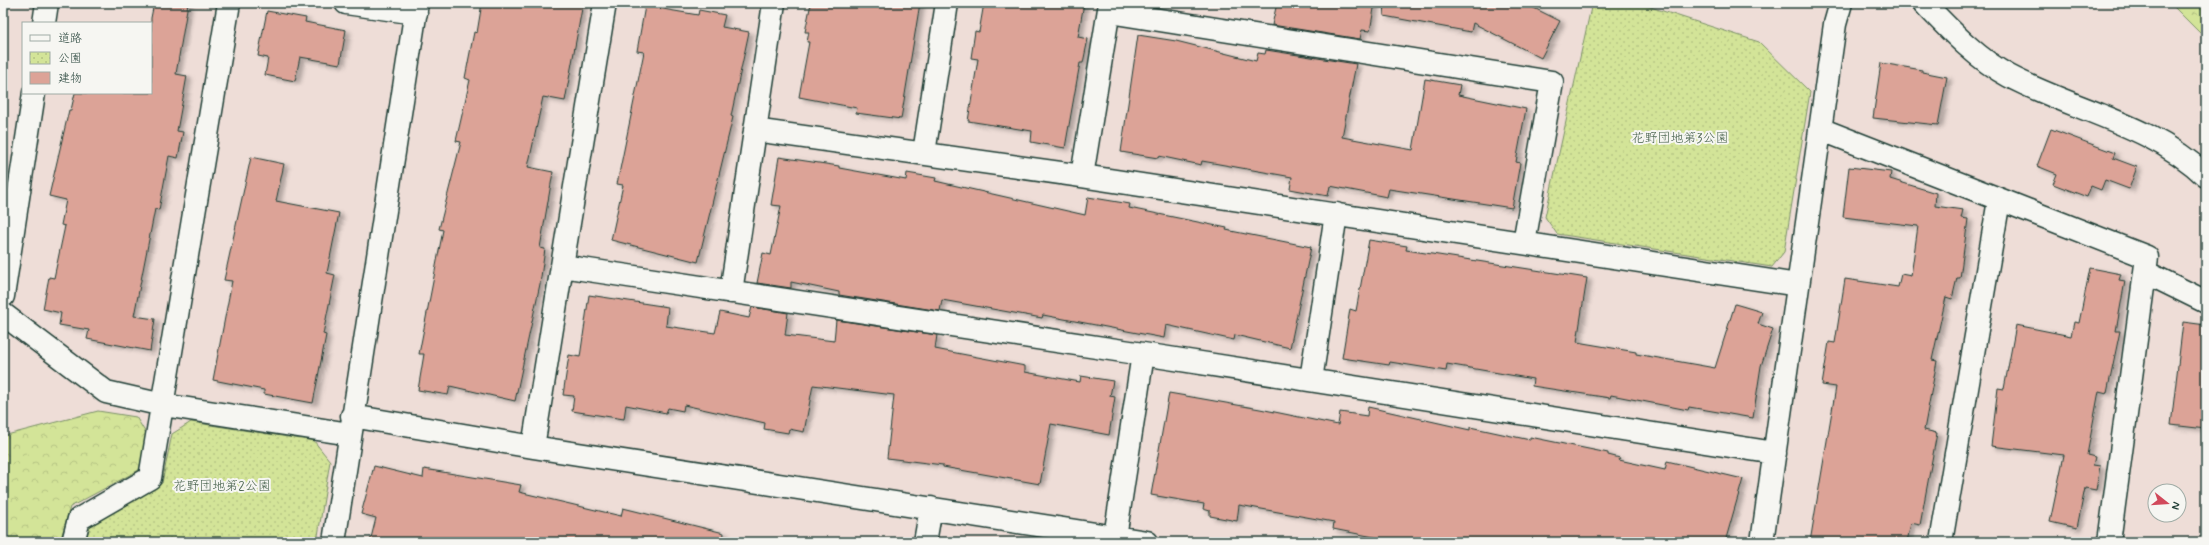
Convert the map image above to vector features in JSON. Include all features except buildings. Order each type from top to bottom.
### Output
[{"type":"street","points":[[44,22],[48,3]]},
{"type":"street","points":[[73,542],[79,519],[150,478],[229,3]]},
{"type":"street","points":[[334,542],[416,8],[346,3]]},
{"type":"street","points":[[533,447],[605,3]]},
{"type":"street","points":[[731,292],[774,3]]},
{"type":"street","points":[[924,153],[947,3]]},
{"type":"street","points":[[1762,542],[1835,24],[1842,3]]},
{"type":"street","points":[[1924,3],[1979,56],[2008,76],[2152,137],[2206,176]]},
{"type":"street","points":[[1082,176],[1110,8],[1552,82],[1524,243]]},
{"type":"street","points":[[3,296],[34,94]]},
{"type":"street","points":[[1820,129],[2147,257],[2108,542]]},
{"type":"street","points":[[755,130],[1082,176],[1798,285]]},
{"type":"street","points":[[1941,542],[1999,200]]},
{"type":"street","points":[[1311,380],[1336,214]]},
{"type":"street","points":[[562,266],[1143,354],[1775,453]]},
{"type":"street","points":[[2145,272],[2206,302]]},
{"type":"street","points":[[3,314],[106,392],[163,405],[351,425],[533,447],[1147,542]]},
{"type":"street","points":[[1115,537],[1143,354]]},
{"type":"street","points":[[925,542],[931,508]]},
{"type":"green space","name":"花野団地第3公園","points":[[1592,3],[1638,3],[1759,42],[1810,92],[1784,252],[1772,267],[1557,234],[1545,217]]},
{"type":"green space","points":[[2170,3],[2206,3],[2206,39]]},
{"type":"green space","points":[[98,411],[136,417],[147,435],[139,470],[70,507],[60,542],[3,542],[3,436]]},
{"type":"green space","name":"花野団地第2公園","points":[[191,422],[314,441],[330,461],[317,542],[85,542],[90,526],[162,483],[172,434]]}]
